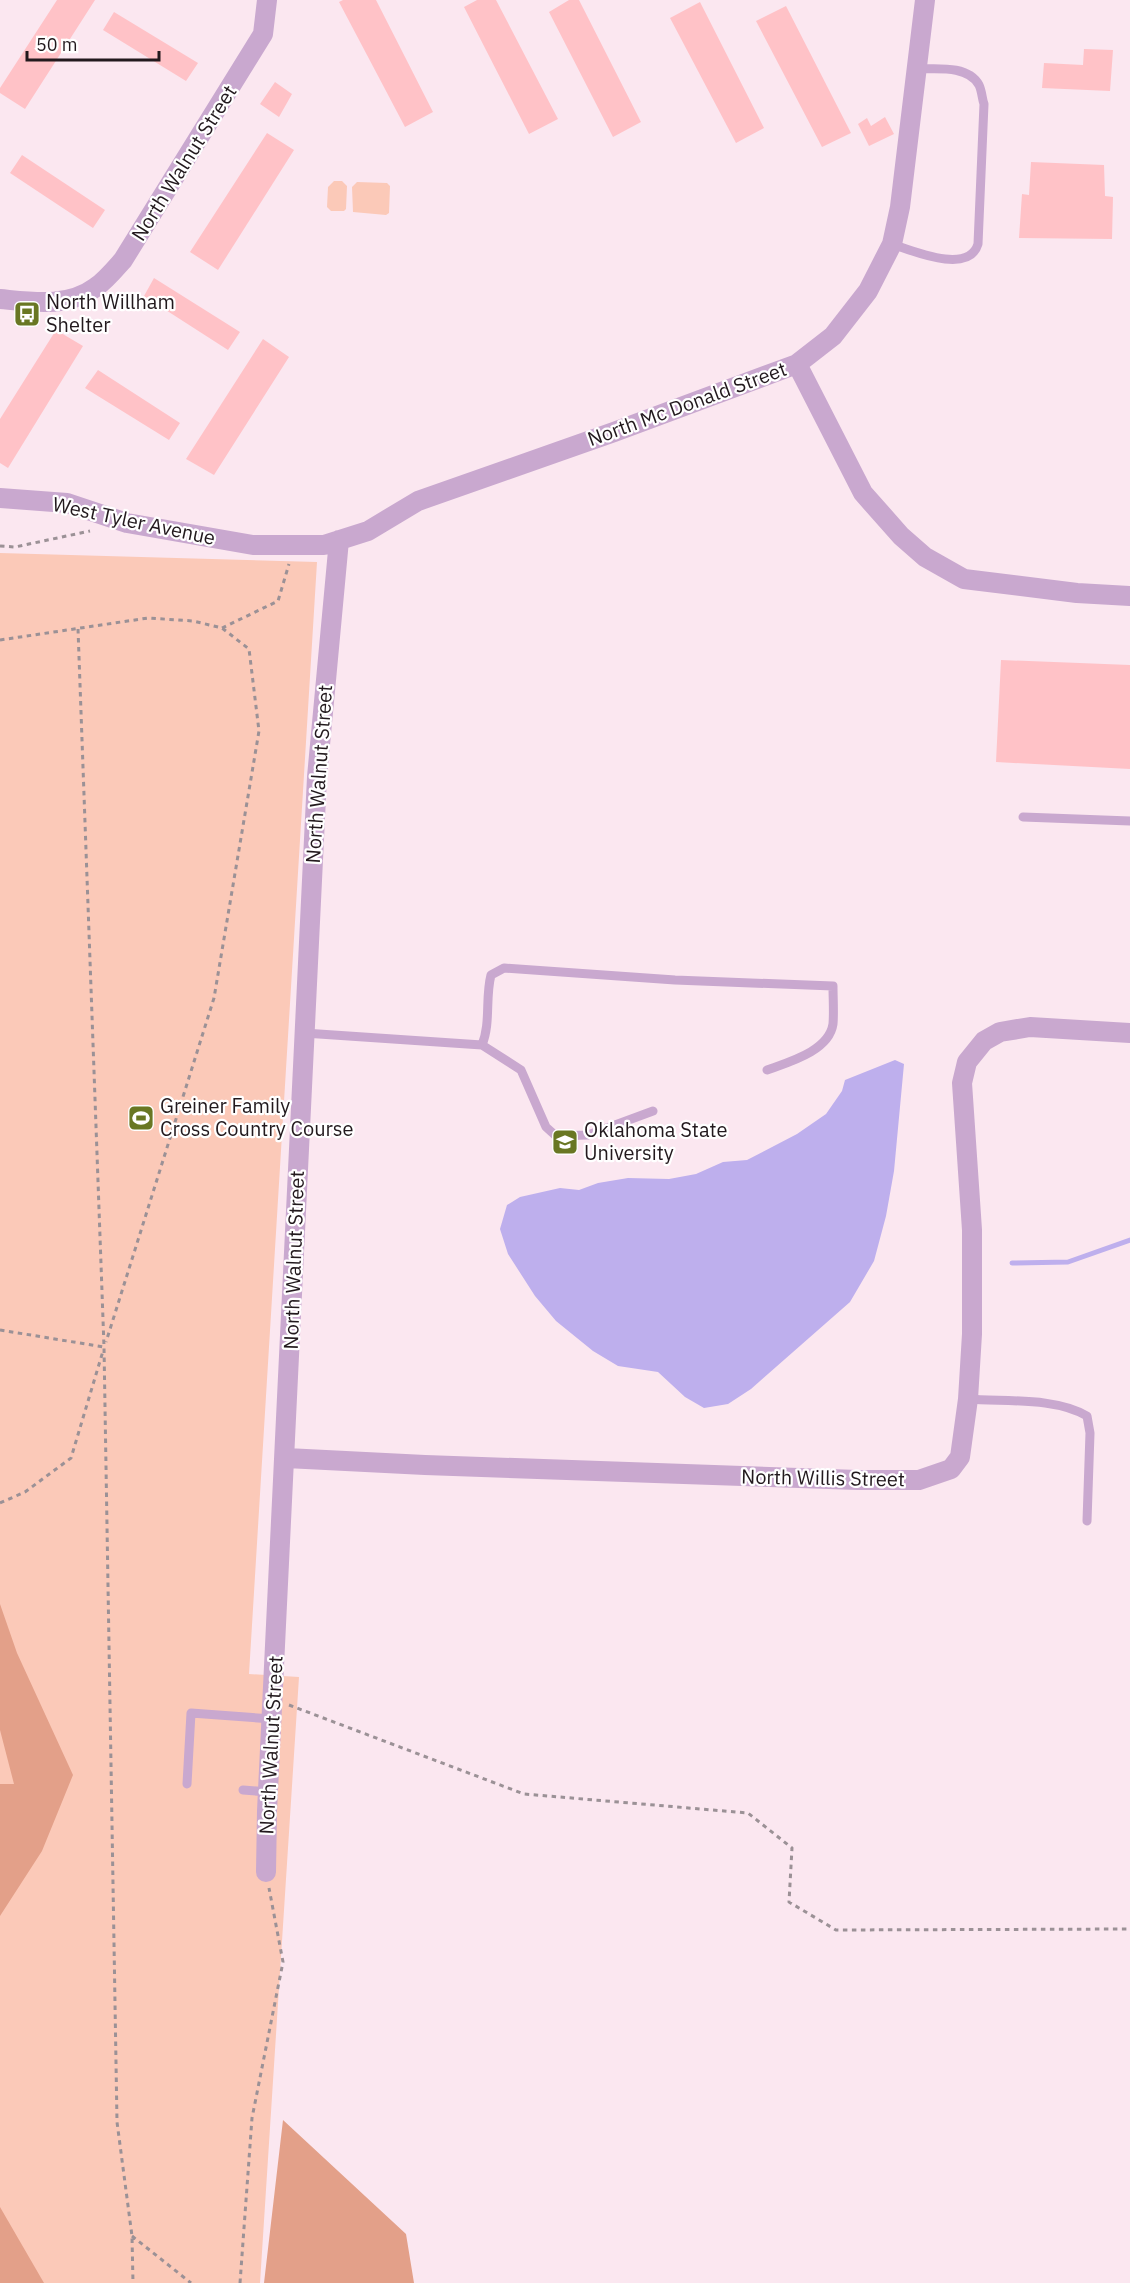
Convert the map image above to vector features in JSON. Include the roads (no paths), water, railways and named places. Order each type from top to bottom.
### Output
[{"type":"street","name":"North Walnut Street","points":[[0,299],[48,303],[67,301],[96,288],[123,260],[263,34],[267,0]]},
{"type":"street","name":"North Mc Donald Street","points":[[339,540],[368,531],[418,501],[797,364],[832,336],[868,291],[892,244],[900,207],[925,0]]},
{"type":"street","points":[[797,364],[863,493],[901,536],[925,557],[964,579],[1077,593],[1130,596]]},
{"type":"street","name":"West Tyler Avenue","points":[[0,498],[67,503],[127,523],[253,545],[324,545],[339,540]]},
{"type":"street","name":"North Walnut Street","points":[[266,1872],[317,777],[339,540]]},
{"type":"street","name":"North Willis Street","points":[[285,1458],[424,1465],[919,1480],[951,1469],[960,1457],[968,1400],[972,1334],[972,1230],[962,1083],[967,1062],[984,1041],[1000,1032],[1030,1027],[1130,1033]]},
{"type":"lane","points":[[892,244],[930,256],[959,260],[971,257],[976,252],[978,244],[984,104],[980,86],[969,74],[956,70],[917,69]]},
{"type":"lane","points":[[1023,817],[1130,821]]},
{"type":"lane","points":[[482,1045],[486,1036],[489,982],[491,975],[504,968],[675,980],[832,986],[833,1026],[823,1043],[788,1062],[767,1070]]},
{"type":"lane","points":[[304,1033],[482,1045],[521,1070],[546,1127],[556,1136],[588,1135],[653,1111]]},
{"type":"lane","points":[[968,1400],[1051,1404],[1072,1408],[1087,1416],[1090,1433],[1087,1521]]},
{"type":"lane","points":[[187,1784],[192,1713],[272,1709]]},
{"type":"lane","points":[[243,1790],[268,1792]]},
{"type":"waterway","points":[[1012,1263],[1068,1262],[1130,1240]]},
{"type":"place","name":"North Willham Shelter","points":[[27,314]]},
{"type":"place","name":"Greiner Family Cross Country Course","points":[[141,1118]]},
{"type":"place","name":"Oklahoma State University","points":[[565,1142]]}]
